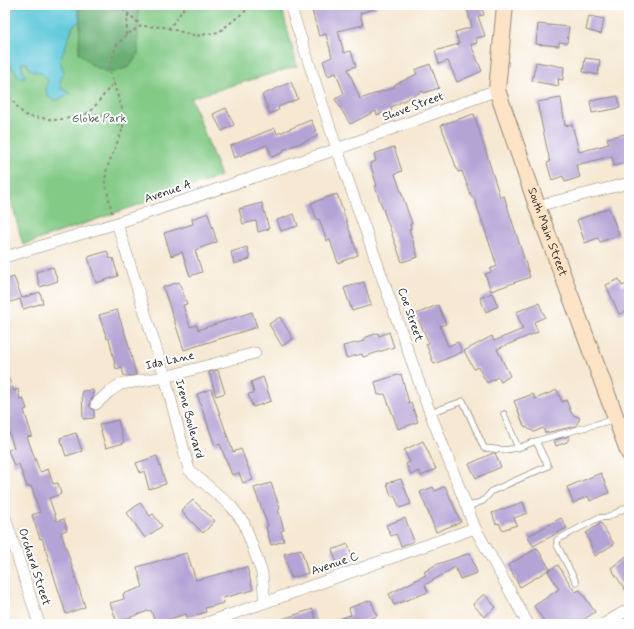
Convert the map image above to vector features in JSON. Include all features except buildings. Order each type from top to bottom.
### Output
[{"type":"main road","name":"South Main Street","points":[[505,5],[498,90],[537,206],[629,453]]},
{"type":"street","name":"Coe Street","points":[[290,5],[338,149],[430,412],[475,528],[528,624]]},
{"type":"street","name":"Shove Street","points":[[338,149],[498,90]]},
{"type":"street","name":"Avenue A","points":[[5,257],[117,223],[338,149]]},
{"type":"street","points":[[537,206],[629,183]]},
{"type":"street","name":"Irene Boulevard","points":[[117,223],[164,377],[189,470],[231,506],[244,522],[262,573],[265,602]]},
{"type":"street","name":"Ida Lane","points":[[96,404],[110,391],[121,384],[164,377],[255,353]]},
{"type":"street","name":"Orchard Street","points":[[5,517],[39,624]]},
{"type":"street","name":"Avenue C","points":[[204,624],[475,528]]},
{"type":"street","points":[[604,624],[629,609]]},
{"type":"lane","points":[[430,412],[463,401],[484,448],[504,450],[518,448],[566,432],[616,419]]},
{"type":"lane","points":[[504,414],[518,448]]},
{"type":"lane","points":[[467,507],[483,501],[492,492],[548,466],[536,441]]},
{"type":"lane","points":[[576,582],[557,545],[557,540],[598,518],[608,518],[629,506]]},
{"type":"path","points":[[118,5],[128,15],[136,19],[141,26]]},
{"type":"path","points":[[168,28],[175,22],[186,5]]},
{"type":"path","points":[[117,223],[109,205],[105,181],[107,168],[123,128],[123,112],[109,69],[111,58],[116,46],[126,34],[141,26],[168,28],[196,36],[219,32],[249,8],[259,5]]},
{"type":"path","points":[[126,34],[128,15]]},
{"type":"path","points":[[85,115],[92,110],[114,82]]},
{"type":"path","points":[[5,92],[27,116],[56,120],[85,115],[103,116],[123,128]]},
{"type":"green space","name":"Globe Park","points":[[5,5],[281,5],[297,66],[191,98],[221,176],[23,245],[5,178]]},
{"type":"green space","points":[[77,5],[138,5],[138,55],[129,67],[110,73],[93,66],[79,53],[80,17]]},
{"type":"water","points":[[5,5],[77,5],[80,21],[73,26],[60,61],[64,72],[60,82],[61,88],[70,93],[55,101],[48,97],[46,89],[48,80],[41,73],[29,69],[27,63],[21,63],[25,78],[19,77],[13,68],[5,66]]}]
